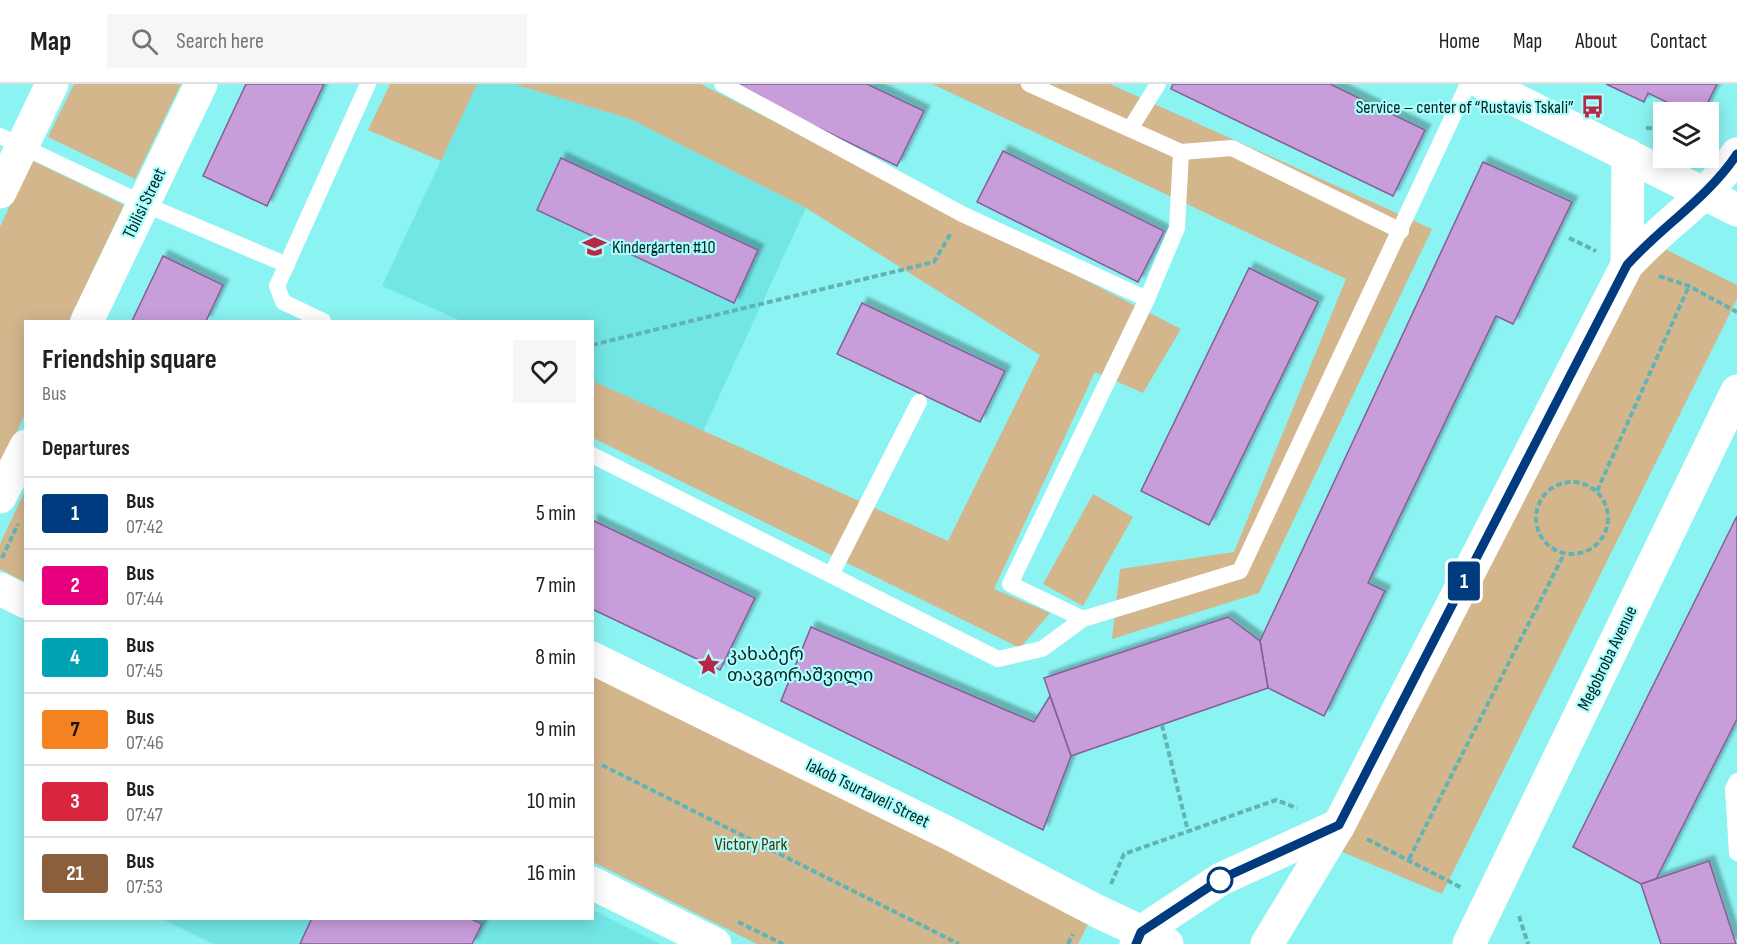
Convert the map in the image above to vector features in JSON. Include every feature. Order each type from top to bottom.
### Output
[{"type":"main road","points":[[0,192],[11,141],[52,84]]},
{"type":"main road","name":"Tbilisi Street","points":[[87,320],[201,84]]},
{"type":"main road","points":[[1485,84],[1737,210]]},
{"type":"main road","points":[[1267,944],[1339,825],[1627,265],[1647,243],[1704,195],[1737,154]]},
{"type":"main road","points":[[1627,265],[1628,155]]},
{"type":"main road","name":"Megobroba Avenue","points":[[1476,938],[1737,391]]},
{"type":"main road","points":[[10,508],[24,454]]},
{"type":"main road","points":[[0,589],[24,601]]},
{"type":"main road","name":"Iakob Tsurtaveli Street","points":[[594,659],[952,834],[1148,940]]},
{"type":"main road","points":[[1148,940],[1221,879],[1339,825]]},
{"type":"main road","points":[[594,884],[715,944]]},
{"type":"lane","points":[[320,320],[283,302],[277,286],[368,84]]},
{"type":"lane","points":[[722,84],[962,214],[1147,298]]},
{"type":"lane","points":[[1029,84],[1181,152],[1232,148],[1401,231]]},
{"type":"lane","points":[[1130,129],[1158,84]]},
{"type":"lane","points":[[594,456],[998,659],[1042,649],[1083,619],[1240,571],[1468,84]]},
{"type":"lane","points":[[11,141],[144,204],[287,266]]},
{"type":"lane","points":[[1083,619],[1010,584],[1147,298],[1177,228],[1181,152]]},
{"type":"lane","points":[[831,575],[919,402]]},
{"type":"lane","points":[[1737,781],[1733,789],[1737,853]]},
{"type":"path","points":[[594,345],[934,262],[962,214]]},
{"type":"path","points":[[1597,491],[1689,286]]},
{"type":"path","points":[[1563,483],[1587,485],[1597,491],[1605,501],[1608,512],[1605,536],[1587,552],[1564,554],[1548,545],[1538,531],[1536,519],[1543,496],[1552,487],[1563,483]]},
{"type":"path","points":[[0,561],[10,508]]},
{"type":"path","points":[[1409,859],[1564,554]]},
{"type":"path","points":[[1162,725],[1188,831]]},
{"type":"path","points":[[602,765],[960,944]]},
{"type":"shaded area","name":"Kindergarten #10","points":[[477,84],[513,84],[630,119],[806,208],[703,431],[594,381],[594,320],[459,320],[382,286]]},
{"type":"shaded area","points":[[594,910],[661,944],[213,944],[165,920],[594,920]]},
{"type":"green space","points":[[74,84],[181,84],[135,179],[48,137]]},
{"type":"green space","points":[[390,84],[477,84],[441,161],[368,130]]},
{"type":"green space","points":[[513,84],[701,84],[1181,329],[1143,393],[1095,372],[994,589],[1050,613],[1020,648],[594,438],[594,381],[948,541],[1040,355],[806,208],[630,119]]},
{"type":"green space","points":[[932,84],[1110,84],[1432,229],[1259,593],[1112,639],[1120,569],[1234,552],[1346,279]]},
{"type":"green space","points":[[31,160],[124,205],[69,320],[24,320],[24,416],[0,468],[0,227]]},
{"type":"green space","points":[[1651,242],[1737,285],[1737,299],[1442,894],[1333,848]]},
{"type":"green space","points":[[24,493],[24,581],[0,569],[0,544]]},
{"type":"green space","points":[[1093,494],[1133,517],[1083,606],[1043,584]]},
{"type":"green space","name":"Victory Park","points":[[594,670],[1093,914],[1078,944],[757,944],[594,862]]},
{"type":"building","points":[[246,84],[324,84],[267,206],[203,176]]},
{"type":"building","points":[[729,84],[867,84],[924,111],[897,166]]},
{"type":"building","points":[[1173,84],[1330,84],[1425,130],[1393,196],[1171,89]]},
{"type":"building","points":[[1606,84],[1717,84],[1708,102],[1666,102],[1648,93],[1644,102]]},
{"type":"building","points":[[1003,151],[1164,231],[1138,282],[977,202]]},
{"type":"building","points":[[561,158],[758,250],[734,303],[537,210]]},
{"type":"building","points":[[1483,162],[1572,202],[1513,324],[1496,316],[1368,583],[1385,591],[1324,716],[1268,688],[1260,641]]},
{"type":"building","points":[[163,256],[223,285],[206,320],[132,320]]},
{"type":"building","points":[[1249,268],[1318,302],[1209,525],[1141,491]]},
{"type":"building","points":[[862,303],[1005,371],[980,422],[837,354]]},
{"type":"building","points":[[1737,516],[1737,719],[1656,879],[1641,884],[1573,847]]},
{"type":"building","points":[[594,521],[755,598],[720,670],[594,610]]},
{"type":"building","points":[[1228,617],[1260,641],[1268,688],[1071,756],[1044,678]]},
{"type":"building","points":[[811,627],[1034,722],[1050,696],[1071,756],[1043,830],[781,701]]},
{"type":"building","points":[[1709,861],[1736,944],[1661,944],[1641,884]]},
{"type":"building","points":[[311,920],[473,920],[482,924],[472,944],[300,944]]},
{"type":"bus line","name":"1","points":[[1136,944],[1141,932],[1221,879],[1339,825],[1627,265],[1647,243],[1704,195],[1737,154]]},
{"type":"place","name":"Service – center of “Rustavis Tskali”","points":[[1592,107]]},
{"type":"place","name":"Kindergarten #10","points":[[594,247]]},
{"type":"place","name":"კახაბერ თავგორაშვილი","points":[[709,664]]}]
